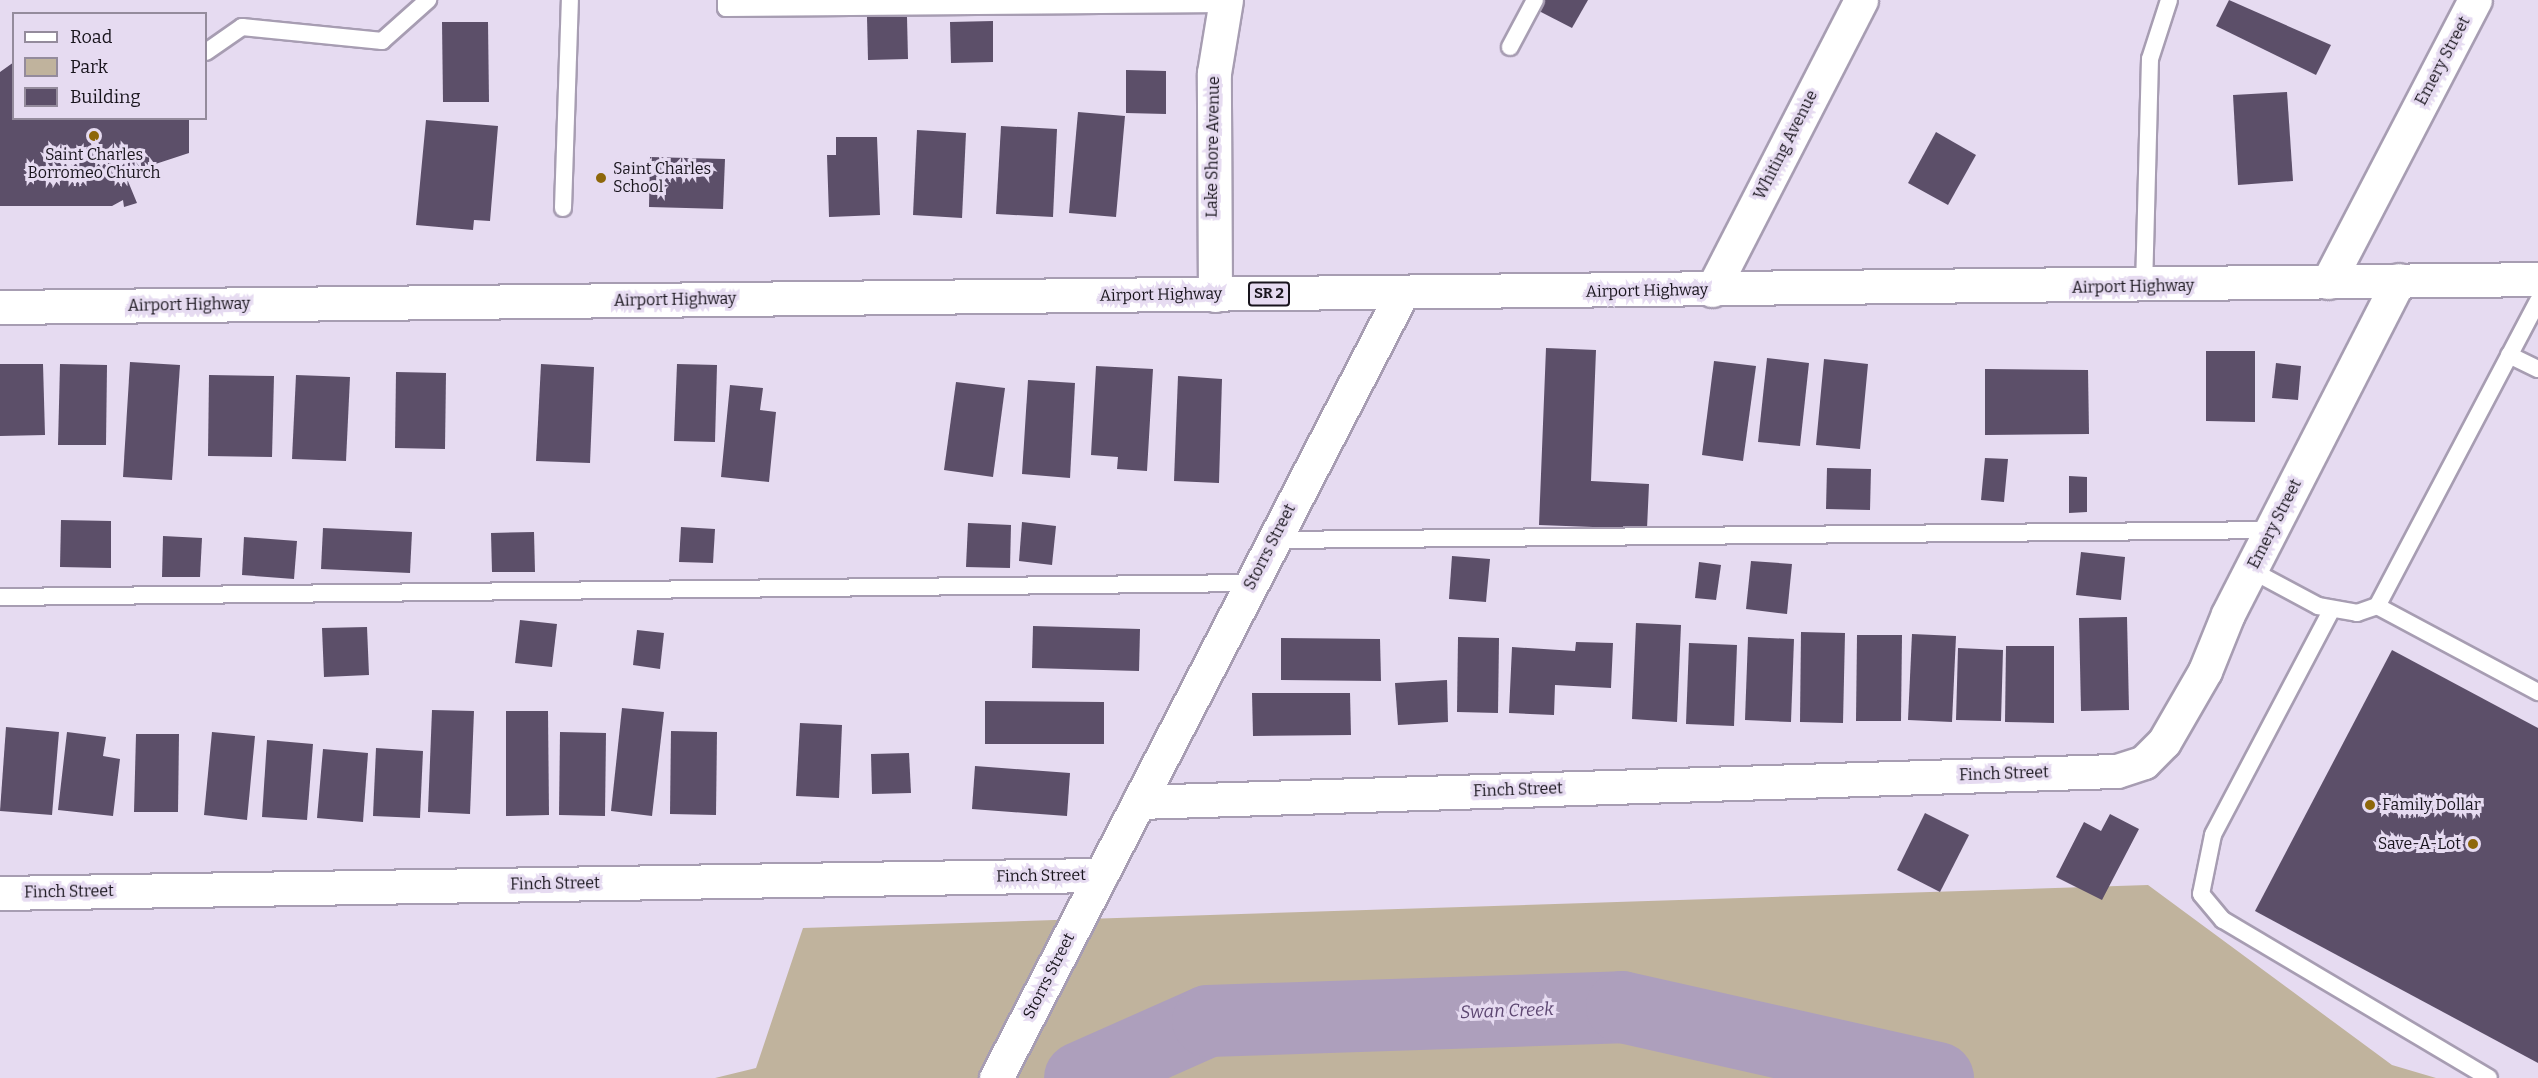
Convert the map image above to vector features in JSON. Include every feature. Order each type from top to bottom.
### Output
[{"type":"street","name":"Whiting Avenue","points":[[1712,290],[1861,0]]},
{"type":"street","name":"Emery Street","points":[[2328,282],[2475,0]]},
{"type":"street","name":"Lake Shore Avenue","points":[[1215,295],[1214,73],[1226,2]]},
{"type":"street","name":"Airport Highway","points":[[0,307],[1712,290],[2144,288],[2399,280],[2538,279]]},
{"type":"street","name":"Emery Street","points":[[2144,762],[2181,714],[2251,570],[2399,280]]},
{"type":"street","name":"Storrs Street","points":[[1139,801],[1402,293]]},
{"type":"street","name":"Finch Street","points":[[0,893],[1101,875],[1139,801],[2117,771],[2144,762]]},
{"type":"street","name":"Storrs Street","points":[[996,1078],[1101,875]]},
{"type":"lane","points":[[207,51],[242,27],[382,41],[428,0]]},
{"type":"lane","points":[[563,208],[570,0]]},
{"type":"lane","points":[[726,0],[726,8],[1226,2]]},
{"type":"lane","points":[[1510,47],[1535,0]]},
{"type":"lane","points":[[2144,288],[2150,59],[2169,0]]},
{"type":"lane","points":[[2251,570],[2332,609],[2357,613],[2377,606],[2538,301]]},
{"type":"lane","points":[[2509,355],[2538,369]]},
{"type":"lane","points":[[1274,540],[2272,530]]},
{"type":"lane","points":[[0,597],[1252,583]]},
{"type":"lane","points":[[2377,606],[2538,692]]},
{"type":"lane","points":[[2332,609],[2213,835],[2201,894],[2223,920],[2489,1078]]},
{"type":"green space","points":[[2148,885],[2392,1065],[2436,1078],[715,1078],[756,1068],[803,928]]},
{"type":"building","points":[[1545,0],[1588,0],[1572,28],[1539,11]]},
{"type":"building","points":[[2229,0],[2331,45],[2316,75],[2216,26]]},
{"type":"building","points":[[867,17],[907,17],[908,59],[868,60]]},
{"type":"building","points":[[993,21],[993,62],[951,63],[950,22]]},
{"type":"building","points":[[442,22],[488,22],[489,102],[443,102]]},
{"type":"building","name":"Saint Charles Borromeo Church","points":[[12,63],[12,120],[189,120],[189,153],[125,174],[137,203],[124,207],[123,200],[112,206],[0,206],[0,72]]},
{"type":"building","points":[[1126,70],[1166,71],[1166,114],[1126,113]]},
{"type":"building","points":[[2287,92],[2293,181],[2238,185],[2233,95]]},
{"type":"building","points":[[1078,112],[1125,116],[1116,217],[1069,213]]},
{"type":"building","points":[[426,120],[498,126],[490,221],[474,220],[473,230],[416,225]]},
{"type":"building","points":[[1001,126],[1057,129],[1053,217],[996,214]]},
{"type":"building","points":[[917,130],[966,133],[962,218],[913,215]]},
{"type":"building","points":[[1936,132],[1976,155],[1948,205],[1908,183]]},
{"type":"building","points":[[836,137],[877,137],[880,215],[829,217],[827,155],[836,155]]},
{"type":"building","points":[[650,157],[725,159],[723,209],[649,207]]},
{"type":"building","points":[[1546,348],[1596,350],[1591,481],[1649,484],[1647,529],[1539,525]]},
{"type":"building","points":[[2206,351],[2255,351],[2255,422],[2206,421]]},
{"type":"building","points":[[1767,358],[1809,363],[1800,446],[1758,442]]},
{"type":"building","points":[[1824,359],[1868,364],[1860,449],[1816,445]]},
{"type":"building","points":[[1714,361],[1756,366],[1743,461],[1702,455]]},
{"type":"building","points":[[130,362],[180,365],[172,480],[123,477]]},
{"type":"building","points":[[2276,363],[2301,366],[2298,400],[2272,398]]},
{"type":"building","points":[[0,364],[43,364],[45,435],[0,436]]},
{"type":"building","points":[[60,364],[107,365],[106,445],[58,445]]},
{"type":"building","points":[[541,364],[594,367],[590,463],[536,461]]},
{"type":"building","points":[[677,364],[717,365],[715,442],[674,441]]},
{"type":"building","points":[[1096,366],[1153,369],[1147,471],[1117,469],[1118,457],[1091,455]]},
{"type":"building","points":[[1985,369],[2088,370],[2089,434],[1985,435]]},
{"type":"building","points":[[396,372],[446,373],[445,449],[395,448]]},
{"type":"building","points":[[209,375],[274,376],[272,457],[208,456]]},
{"type":"building","points":[[296,375],[350,377],[346,461],[292,459]]},
{"type":"building","points":[[1178,376],[1222,379],[1219,483],[1174,481]]},
{"type":"building","points":[[1028,380],[1075,383],[1070,478],[1022,474]]},
{"type":"building","points":[[956,382],[1005,388],[993,477],[944,470]]},
{"type":"building","points":[[730,385],[763,388],[760,410],[776,412],[769,482],[721,477]]},
{"type":"building","points":[[1985,458],[2008,459],[2004,502],[1981,500]]},
{"type":"building","points":[[1827,468],[1871,469],[1870,510],[1826,509]]},
{"type":"building","points":[[2069,476],[2087,477],[2087,512],[2069,513]]},
{"type":"building","points":[[61,520],[111,521],[111,568],[60,567]]},
{"type":"building","points":[[1022,522],[1056,526],[1052,565],[1019,561]]},
{"type":"building","points":[[968,523],[1011,525],[1010,568],[966,567]]},
{"type":"building","points":[[681,527],[715,529],[713,563],[679,562]]},
{"type":"building","points":[[323,528],[412,532],[410,573],[321,569]]},
{"type":"building","points":[[534,532],[535,572],[492,572],[491,533]]},
{"type":"building","points":[[163,536],[202,538],[200,577],[162,577]]},
{"type":"building","points":[[244,537],[297,541],[294,579],[242,575]]},
{"type":"building","points":[[2081,552],[2125,557],[2121,600],[2076,595]]},
{"type":"building","points":[[1452,556],[1490,559],[1486,602],[1449,599]]},
{"type":"building","points":[[1751,561],[1792,564],[1787,614],[1746,609]]},
{"type":"building","points":[[1699,562],[1721,565],[1716,600],[1695,598]]},
{"type":"building","points":[[2127,617],[2129,710],[2081,711],[2079,618]]},
{"type":"building","points":[[520,620],[557,624],[552,667],[515,663]]},
{"type":"building","points":[[1636,623],[1681,625],[1677,722],[1632,719]]},
{"type":"building","points":[[1033,626],[1140,629],[1139,671],[1032,668]]},
{"type":"building","points":[[367,627],[369,675],[324,677],[322,628]]},
{"type":"building","points":[[637,630],[664,633],[660,669],[633,665]]},
{"type":"building","points":[[1801,632],[1845,633],[1843,723],[1800,722]]},
{"type":"building","points":[[1912,634],[1956,636],[1952,722],[1908,720]]},
{"type":"building","points":[[1857,635],[1902,635],[1901,721],[1856,721]]},
{"type":"building","points":[[1458,637],[1499,638],[1498,713],[1457,712]]},
{"type":"building","points":[[1748,637],[1794,639],[1791,722],[1745,720]]},
{"type":"building","points":[[1281,638],[1380,639],[1381,681],[1281,680]]},
{"type":"building","points":[[1576,642],[1613,643],[1611,688],[1555,685],[1554,715],[1509,713],[1512,647],[1575,651]]},
{"type":"building","points":[[1689,643],[1737,645],[1734,726],[1686,724]]},
{"type":"building","points":[[2006,646],[2054,646],[2054,723],[2005,722]]},
{"type":"building","points":[[1958,648],[2003,650],[2001,721],[1956,720]]},
{"type":"building","points":[[2392,650],[2538,728],[2538,1063],[2255,911]]},
{"type":"building","points":[[1447,680],[1448,722],[1398,725],[1395,683]]},
{"type":"building","points":[[1252,693],[1350,693],[1351,735],[1253,736]]},
{"type":"building","points":[[985,701],[1104,702],[1104,744],[985,744]]},
{"type":"building","points":[[622,708],[664,712],[652,816],[611,811]]},
{"type":"building","points":[[432,710],[474,711],[470,814],[428,812]]},
{"type":"building","points":[[506,711],[548,711],[549,815],[506,816]]},
{"type":"building","points":[[800,723],[842,725],[839,798],[796,796]]},
{"type":"building","points":[[6,727],[59,732],[52,815],[0,811]]},
{"type":"building","points":[[671,731],[717,732],[716,815],[670,814]]},
{"type":"building","points":[[67,732],[106,737],[103,756],[120,759],[113,816],[58,810]]},
{"type":"building","points":[[212,732],[255,736],[247,820],[204,815]]},
{"type":"building","points":[[560,732],[606,733],[605,816],[559,815]]},
{"type":"building","points":[[136,734],[179,734],[178,812],[134,812]]},
{"type":"building","points":[[267,740],[313,744],[307,820],[262,817]]},
{"type":"building","points":[[376,748],[423,751],[420,818],[373,816]]},
{"type":"building","points":[[323,749],[368,753],[363,822],[317,818]]},
{"type":"building","points":[[909,753],[911,793],[872,794],[871,754]]},
{"type":"building","points":[[975,766],[1070,773],[1067,816],[972,809]]},
{"type":"building","points":[[1925,813],[1969,835],[1940,892],[1897,870]]},
{"type":"building","points":[[2110,814],[2139,829],[2102,900],[2056,877],[2084,822],[2101,831]]},
{"type":"waterway","name":"Swan Creek","points":[[1080,1078],[1208,1021],[1622,1007],[1938,1078]]},
{"type":"place","name":"Saint Charles Borromeo Church","points":[[94,136]]},
{"type":"place","name":"Saint Charles School","points":[[601,178]]},
{"type":"place","name":"Family Dollar","points":[[2370,805]]},
{"type":"place","name":"Save-A-Lot","points":[[2473,844]]}]
